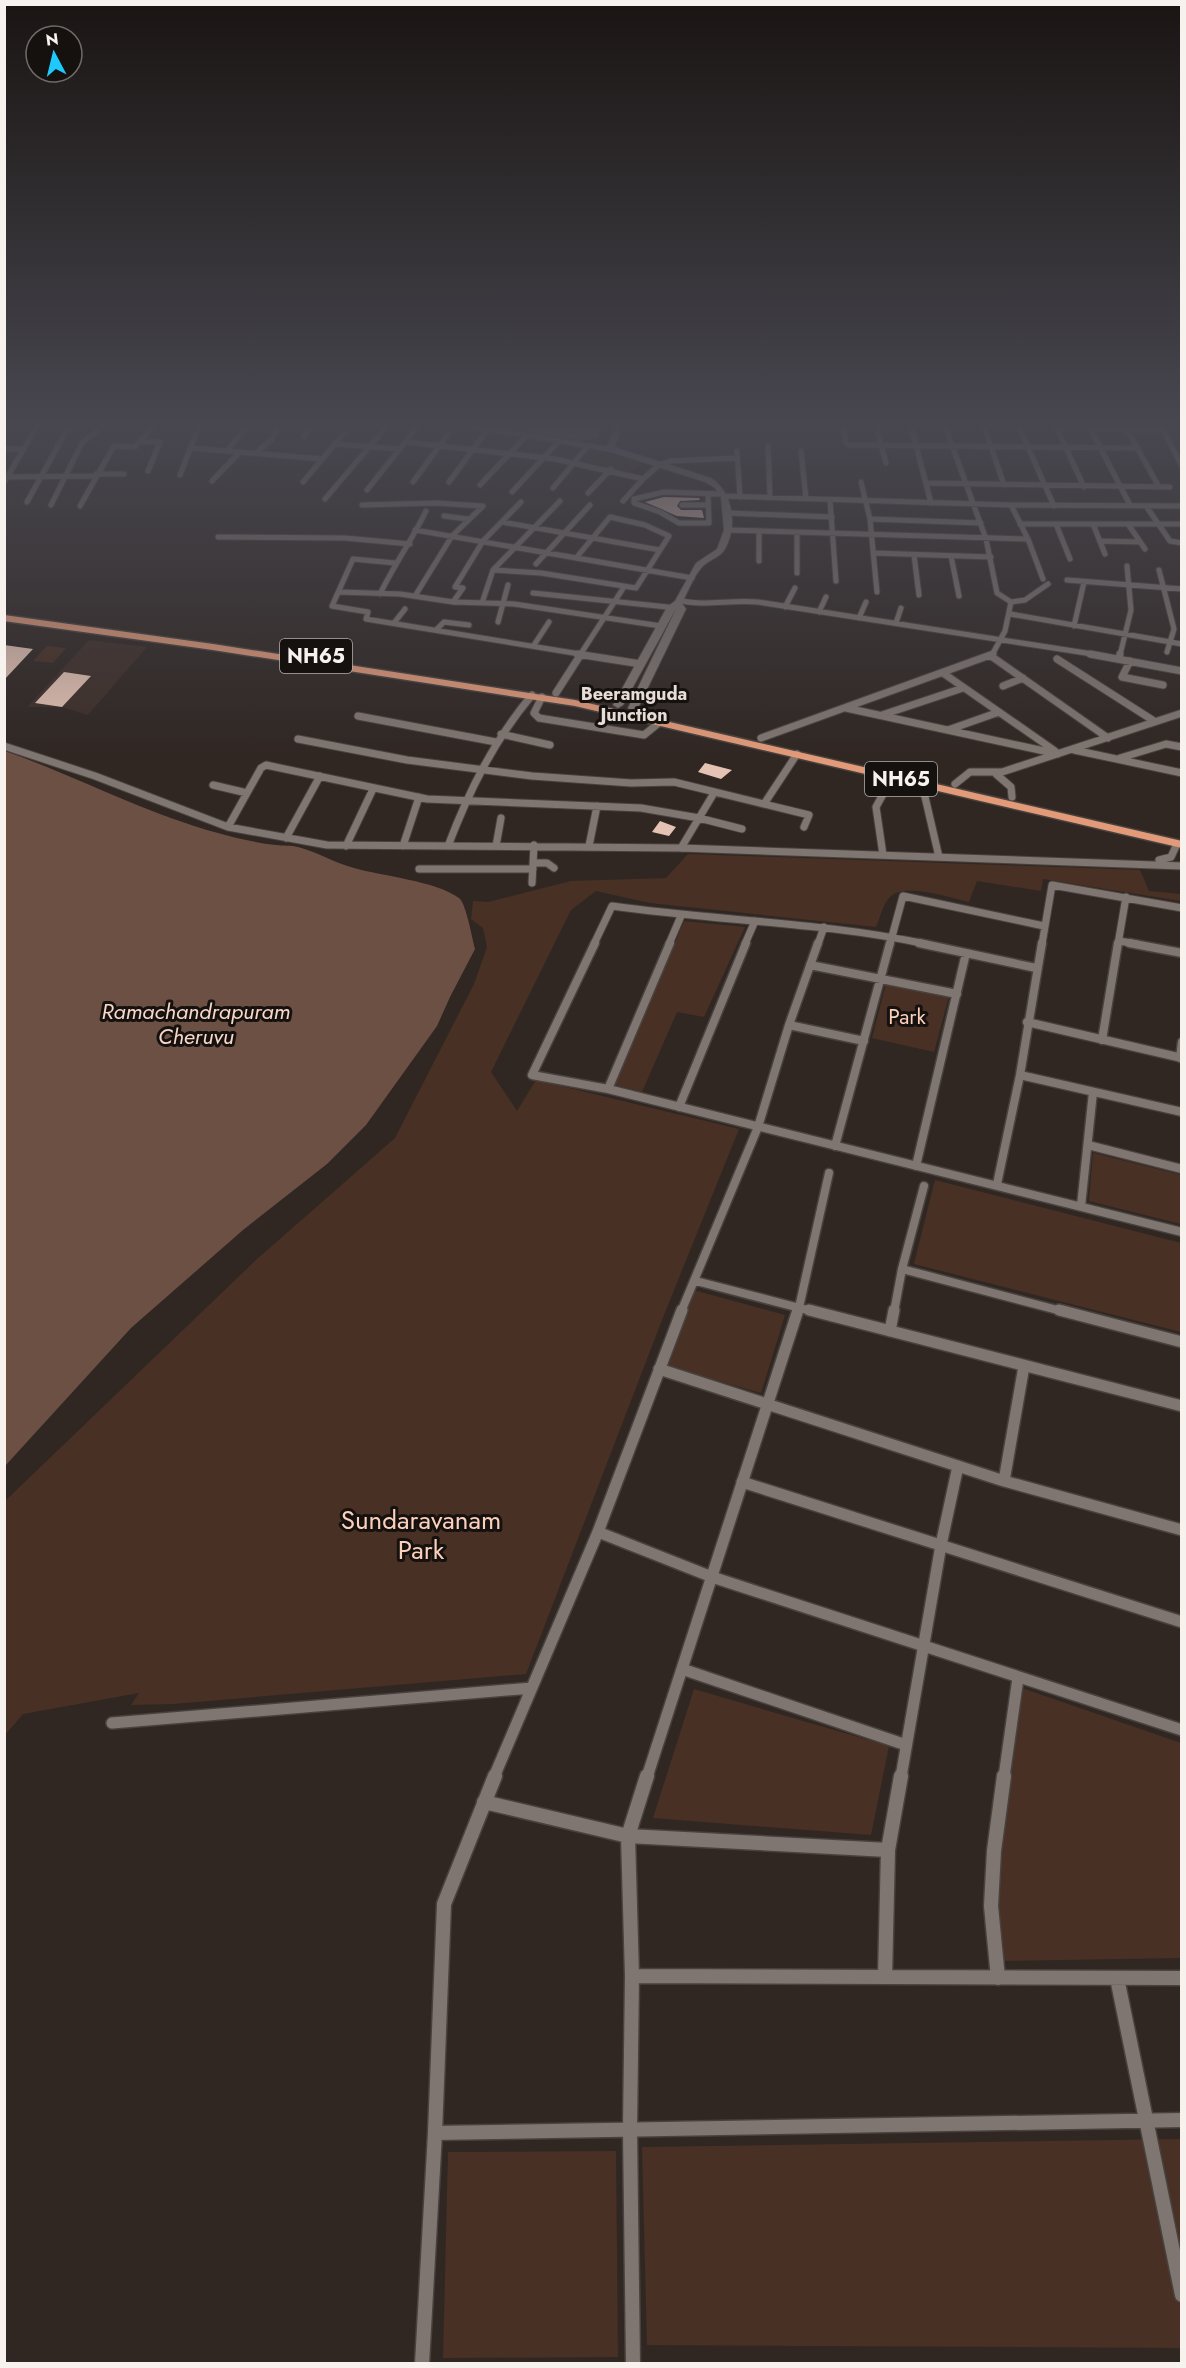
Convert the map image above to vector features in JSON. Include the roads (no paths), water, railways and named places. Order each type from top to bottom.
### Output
[{"type":"highway","name":"NH65","points":[[4,612],[412,673],[537,696],[796,754],[1012,797],[1180,842]]},
{"type":"highway","name":"NH65","points":[[4,618],[556,693],[633,708],[761,738],[852,764]]},
{"type":"highway","name":"NH65","points":[[873,768],[922,784],[1180,842]]},
{"type":"main road","points":[[633,708],[678,605],[699,565],[721,550],[726,537]]},
{"type":"main road","points":[[618,705],[661,626],[678,605]]},
{"type":"street","points":[[218,537],[345,538],[410,544]]},
{"type":"street","points":[[380,594],[395,563],[413,537]]},
{"type":"street","points":[[415,596],[452,537]]},
{"type":"street","points":[[455,537],[692,578]]},
{"type":"street","points":[[453,602],[463,588],[455,587],[488,537]]},
{"type":"street","points":[[482,603],[494,570],[526,537]]},
{"type":"street","points":[[536,564],[562,537]]},
{"type":"street","points":[[585,537],[660,550]]},
{"type":"street","points":[[494,570],[541,573],[636,588],[669,537]]},
{"type":"street","points":[[759,537],[759,561]]},
{"type":"street","points":[[797,537],[797,573]]},
{"type":"street","points":[[833,537],[836,581]]},
{"type":"street","points":[[872,537],[877,592]]},
{"type":"street","points":[[891,537],[1029,539],[1043,579]]},
{"type":"street","points":[[1061,537],[1070,559]]},
{"type":"street","points":[[1098,537],[1105,554]]},
{"type":"street","points":[[1136,537],[1144,549]]},
{"type":"street","points":[[1167,537],[1170,541],[1182,543]]},
{"type":"street","points":[[576,558],[593,538]]},
{"type":"street","points":[[986,539],[997,593],[1011,602],[1025,600],[1048,584]]},
{"type":"street","points":[[1100,541],[1140,542]]},
{"type":"street","points":[[873,553],[991,557]]},
{"type":"street","points":[[914,555],[920,595]]},
{"type":"street","points":[[951,556],[959,596]]},
{"type":"street","points":[[395,563],[353,559],[332,606],[368,612],[366,619],[641,664]]},
{"type":"street","points":[[1119,659],[1123,635],[1131,610],[1127,566]]},
{"type":"street","points":[[1159,570],[1178,629],[1167,652]]},
{"type":"street","points":[[1067,580],[1182,589]]},
{"type":"street","points":[[1074,626],[1084,582]]},
{"type":"street","points":[[498,622],[508,585]]},
{"type":"street","points":[[556,693],[624,586]]},
{"type":"street","points":[[785,607],[795,588]]},
{"type":"street","points":[[339,592],[502,604],[661,626]]},
{"type":"street","points":[[533,593],[614,602],[678,605],[729,600],[1004,639],[1182,671]]},
{"type":"street","points":[[819,612],[826,597]]},
{"type":"street","points":[[859,618],[866,602]]},
{"type":"street","points":[[761,738],[991,656],[1004,639],[1011,602]]},
{"type":"street","points":[[896,623],[901,608]]},
{"type":"street","points":[[394,623],[405,609]]},
{"type":"street","points":[[1010,614],[1182,644]]},
{"type":"street","points":[[436,630],[444,622],[469,625]]},
{"type":"street","points":[[534,645],[549,622]]},
{"type":"street","points":[[991,656],[1108,738]]},
{"type":"street","points":[[1057,659],[1154,721]]},
{"type":"street","points":[[1130,661],[1122,676],[1163,685]]},
{"type":"street","points":[[943,673],[1060,754]]},
{"type":"street","points":[[1002,686],[1023,678]]},
{"type":"street","points":[[880,716],[963,688]]},
{"type":"street","points":[[537,696],[534,713],[539,718],[644,735],[660,722]]},
{"type":"street","points":[[448,846],[480,769],[496,742],[537,696]]},
{"type":"street","points":[[844,708],[1060,754]]},
{"type":"street","points":[[948,730],[999,712]]},
{"type":"street","points":[[954,784],[970,772],[996,774],[1182,713]]},
{"type":"street","points":[[358,716],[496,742]]},
{"type":"street","points":[[501,734],[550,745]]},
{"type":"street","points":[[298,739],[407,760],[480,769],[631,783],[674,782],[809,815],[804,827]]},
{"type":"street","points":[[1118,759],[1166,744],[1182,747]]},
{"type":"street","points":[[4,746],[95,776],[228,827],[346,846],[681,848],[1182,866]]},
{"type":"street","points":[[1071,750],[1182,773]]},
{"type":"street","points":[[764,804],[796,754]]},
{"type":"street","points":[[228,827],[263,766],[419,798],[465,802],[641,808],[699,818],[742,829]]},
{"type":"street","points":[[996,774],[1011,787],[1012,797]]},
{"type":"street","points":[[286,838],[320,776]]},
{"type":"street","points":[[883,855],[876,807],[893,776]]},
{"type":"street","points":[[922,784],[939,857]]},
{"type":"street","points":[[213,785],[247,793]]},
{"type":"street","points":[[346,846],[373,789]]},
{"type":"street","points":[[681,848],[714,793]]},
{"type":"street","points":[[404,846],[419,798]]},
{"type":"street","points":[[589,846],[597,806]]},
{"type":"street","points":[[496,846],[501,818]]},
{"type":"street","points":[[1144,863],[1171,857],[1180,842]]},
{"type":"street","points":[[532,883],[534,846]]},
{"type":"street","points":[[419,869],[533,866],[547,863],[554,868]]},
{"type":"street","points":[[997,1184],[1020,1075],[1036,968],[1052,885],[1182,908]]},
{"type":"street","points":[[835,1146],[903,896],[1044,926]]},
{"type":"street","points":[[1102,1040],[1126,897]]},
{"type":"street","points":[[1036,968],[892,937],[824,927],[681,916],[612,906],[532,1075],[608,1089],[997,1184],[1182,1232]]},
{"type":"street","points":[[608,1089],[681,916]]},
{"type":"street","points":[[679,1107],[755,921]]},
{"type":"street","points":[[422,2364],[435,2133],[444,1904],[484,1802],[598,1532],[659,1369],[758,1127],[789,1025],[824,927]]},
{"type":"street","points":[[1119,941],[1182,953]]},
{"type":"street","points":[[916,1166],[966,953]]},
{"type":"street","points":[[810,965],[957,994]]},
{"type":"street","points":[[1027,1022],[1181,1058],[1182,1042]]},
{"type":"street","points":[[789,1025],[864,1041]]},
{"type":"street","points":[[1020,1075],[1182,1112]]},
{"type":"street","points":[[1081,1206],[1093,1092]]},
{"type":"street","points":[[1088,1145],[1182,1169]]},
{"type":"street","points":[[633,2364],[630,2130],[632,1976],[628,1836],[799,1308],[829,1173]]},
{"type":"street","points":[[890,1331],[902,1269],[924,1186]]},
{"type":"street","points":[[902,1269],[1182,1342]]},
{"type":"street","points":[[696,1281],[1182,1406]]},
{"type":"street","points":[[1004,1481],[1024,1366]]},
{"type":"street","points":[[659,1369],[1004,1481],[1182,1530]]},
{"type":"street","points":[[885,1977],[888,1850],[941,1545],[958,1466]]},
{"type":"street","points":[[742,1482],[1182,1622]]},
{"type":"street","points":[[598,1532],[712,1577],[1182,1730]]},
{"type":"street","points":[[682,1669],[906,1745]]},
{"type":"street","points":[[998,1978],[991,1906],[994,1851],[1018,1678]]},
{"type":"street","points":[[112,1723],[532,1688]]},
{"type":"street","points":[[484,1802],[628,1836],[888,1850]]},
{"type":"street","points":[[632,1976],[1182,1978]]},
{"type":"street","points":[[1117,1978],[1182,2295]]},
{"type":"street","points":[[435,2133],[1182,2120]]},
{"type":"district","name":"Beeramguda Junction","points":[[634,704]]},
{"type":"water label","name":"Ramachandrapuram Cheruvu","points":[[196,1024]]},
{"type":"park label","name":"Park","points":[[907,1017]]},
{"type":"park label","name":"Sundaravanam Park","points":[[421,1535]]}]
